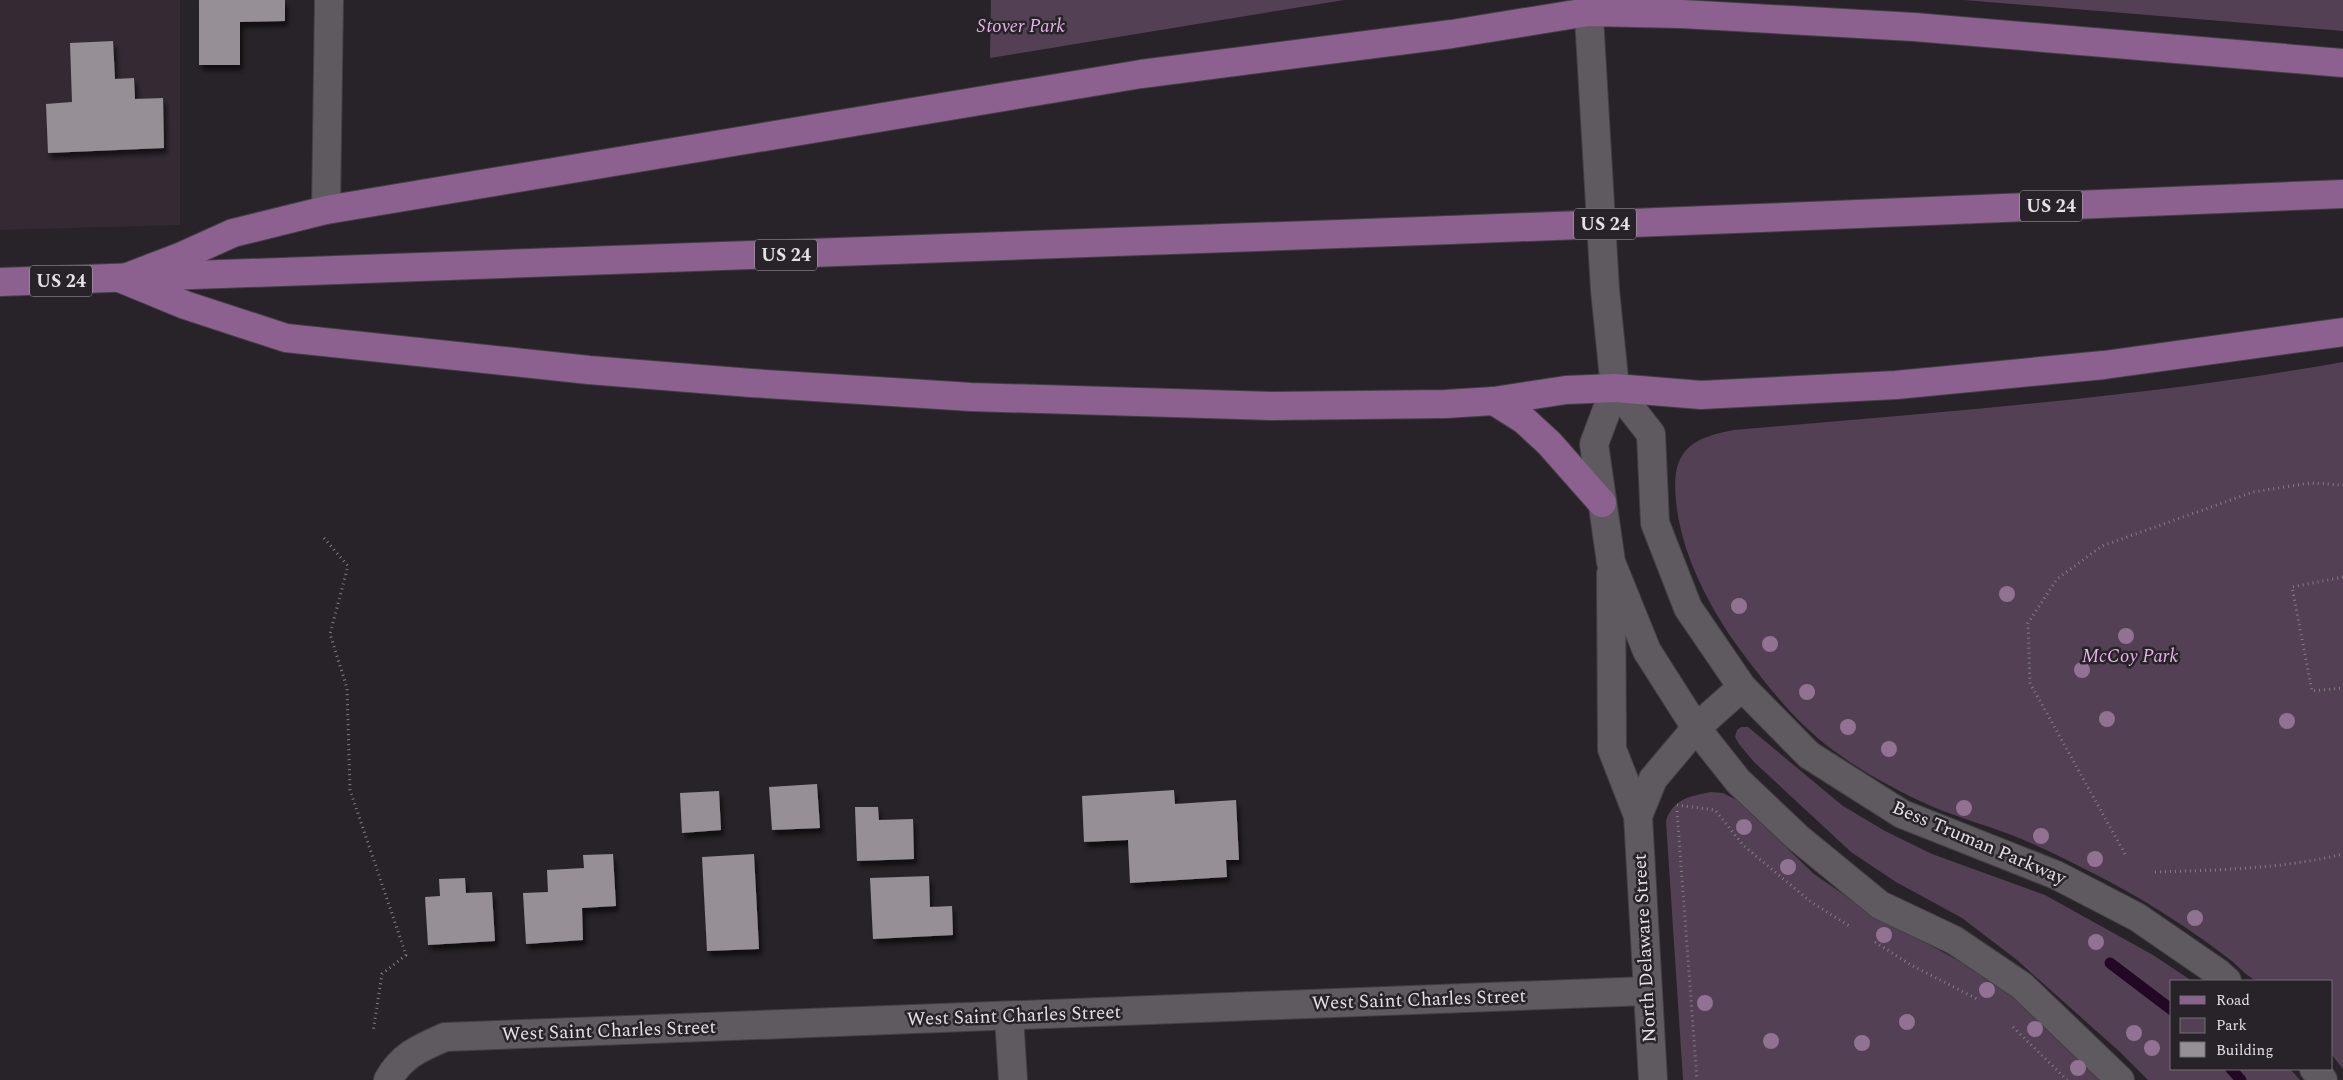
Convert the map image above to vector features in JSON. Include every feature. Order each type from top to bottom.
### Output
[{"type":"main road","points":[[122,279],[182,256],[233,233],[326,210],[1142,74],[1452,34],[1588,6],[1682,14],[1914,27],[2343,63]]},
{"type":"main road","name":"US 24","points":[[0,282],[1450,230],[2343,194]]},
{"type":"main road","points":[[122,279],[186,305],[286,338],[589,370],[971,397],[1273,406],[1445,404],[1494,401],[1566,390],[1615,388],[1701,395],[1896,386],[2104,365],[2343,332]]},
{"type":"main road","points":[[1494,401],[1524,420],[1549,443],[1602,503]]},
{"type":"street","points":[[326,210],[329,0]]},
{"type":"street","points":[[1588,6],[1605,290],[1615,388],[1594,444],[1611,562],[1647,651],[1696,728],[1738,781],[1797,837],[1880,905],[1954,940],[2022,986],[2120,1080]]},
{"type":"street","name":"Bess Truman Parkway","points":[[1615,388],[1651,434],[1655,523],[1688,608],[1742,687],[1809,755],[1902,814],[2056,875],[2137,917],[2226,980]]},
{"type":"street","name":"North Delaware Street","points":[[1611,562],[1612,749],[1638,816],[1653,1080]]},
{"type":"street","name":"North Delaware Street","points":[[1638,816],[1653,779],[1696,728],[1742,687]]},
{"type":"street","name":"West Saint Charles Street","points":[[390,1076],[412,1052],[445,1037],[1009,1017],[1647,991]]},
{"type":"street","points":[[1009,1017],[1013,1080]]},
{"type":"street","points":[[2315,1070],[2323,1080]]},
{"type":"path","points":[[2125,854],[2030,683],[2028,623],[2057,579],[2102,546],[2253,492],[2310,483],[2343,485]]},
{"type":"path","points":[[324,538],[348,566],[330,634],[347,688],[350,790],[406,955],[382,974],[373,1032]]},
{"type":"path","points":[[2343,577],[2292,587],[2312,691],[2343,688]]},
{"type":"path","points":[[1697,1080],[1677,805],[1715,810],[1744,846],[1811,902],[1852,928]]},
{"type":"path","points":[[2155,872],[2234,870],[2317,860],[2343,854]]},
{"type":"path","points":[[1869,939],[1911,965],[1985,1003]]},
{"type":"path","points":[[2006,1021],[2067,1080]]},
{"type":"shaded area","points":[[0,0],[180,0],[180,225],[0,230]]},
{"type":"green space","name":"Stover Park","points":[[991,0],[1344,0],[990,58]]},
{"type":"green space","points":[[1964,0],[2343,0],[2343,31]]},
{"type":"green space","name":"McCoy Park","points":[[2343,362],[2343,1069],[2333,1056],[2333,980],[2256,980],[2248,976],[2232,961],[2188,929],[2126,891],[2034,845],[1999,830],[1940,810],[1906,794],[1857,766],[1820,740],[1795,717],[1773,691],[1741,651],[1718,617],[1691,561],[1679,521],[1676,501],[1676,471],[1686,450],[1694,443],[1718,433],[2116,395],[2267,375]]},
{"type":"green space","points":[[1741,727],[1748,727],[1843,806],[1885,831],[1932,854],[2045,895],[2153,955],[2190,980],[2170,980],[2170,1070],[2291,1070],[2300,1080],[2148,1080],[2120,1052],[2017,960],[1962,918],[1896,882],[1851,852],[1754,762],[1735,737],[1737,730]]},
{"type":"green space","points":[[1711,792],[1723,793],[1737,800],[1814,874],[1859,905],[1989,978],[2025,1003],[2107,1080],[1683,1080],[1666,821],[1678,803],[1689,797]]},
{"type":"building","points":[[199,0],[285,0],[285,21],[240,22],[240,65],[199,65]]},
{"type":"building","points":[[113,41],[115,79],[134,78],[135,99],[163,98],[164,148],[48,153],[46,104],[72,102],[70,43]]},
{"type":"building","points":[[817,784],[820,828],[772,830],[769,787]]},
{"type":"building","points":[[1174,790],[1175,804],[1236,800],[1239,860],[1226,860],[1227,877],[1130,883],[1128,840],[1084,842],[1082,796]]},
{"type":"building","points":[[719,791],[721,830],[682,833],[680,793]]},
{"type":"building","points":[[855,807],[878,807],[879,820],[913,819],[914,859],[857,861]]},
{"type":"building","points":[[613,854],[616,906],[582,908],[583,940],[526,944],[523,893],[548,892],[547,870],[584,868],[583,855]]},
{"type":"building","points":[[754,854],[759,949],[707,951],[702,857]]},
{"type":"building","points":[[929,876],[930,907],[952,906],[953,935],[873,939],[870,878]]},
{"type":"building","points":[[465,878],[466,893],[492,892],[495,941],[428,945],[425,897],[440,896],[439,879]]},
{"type":"waterway","points":[[2110,963],[2170,1008]]},
{"type":"waterway","points":[[2232,1070],[2241,1080]]}]
